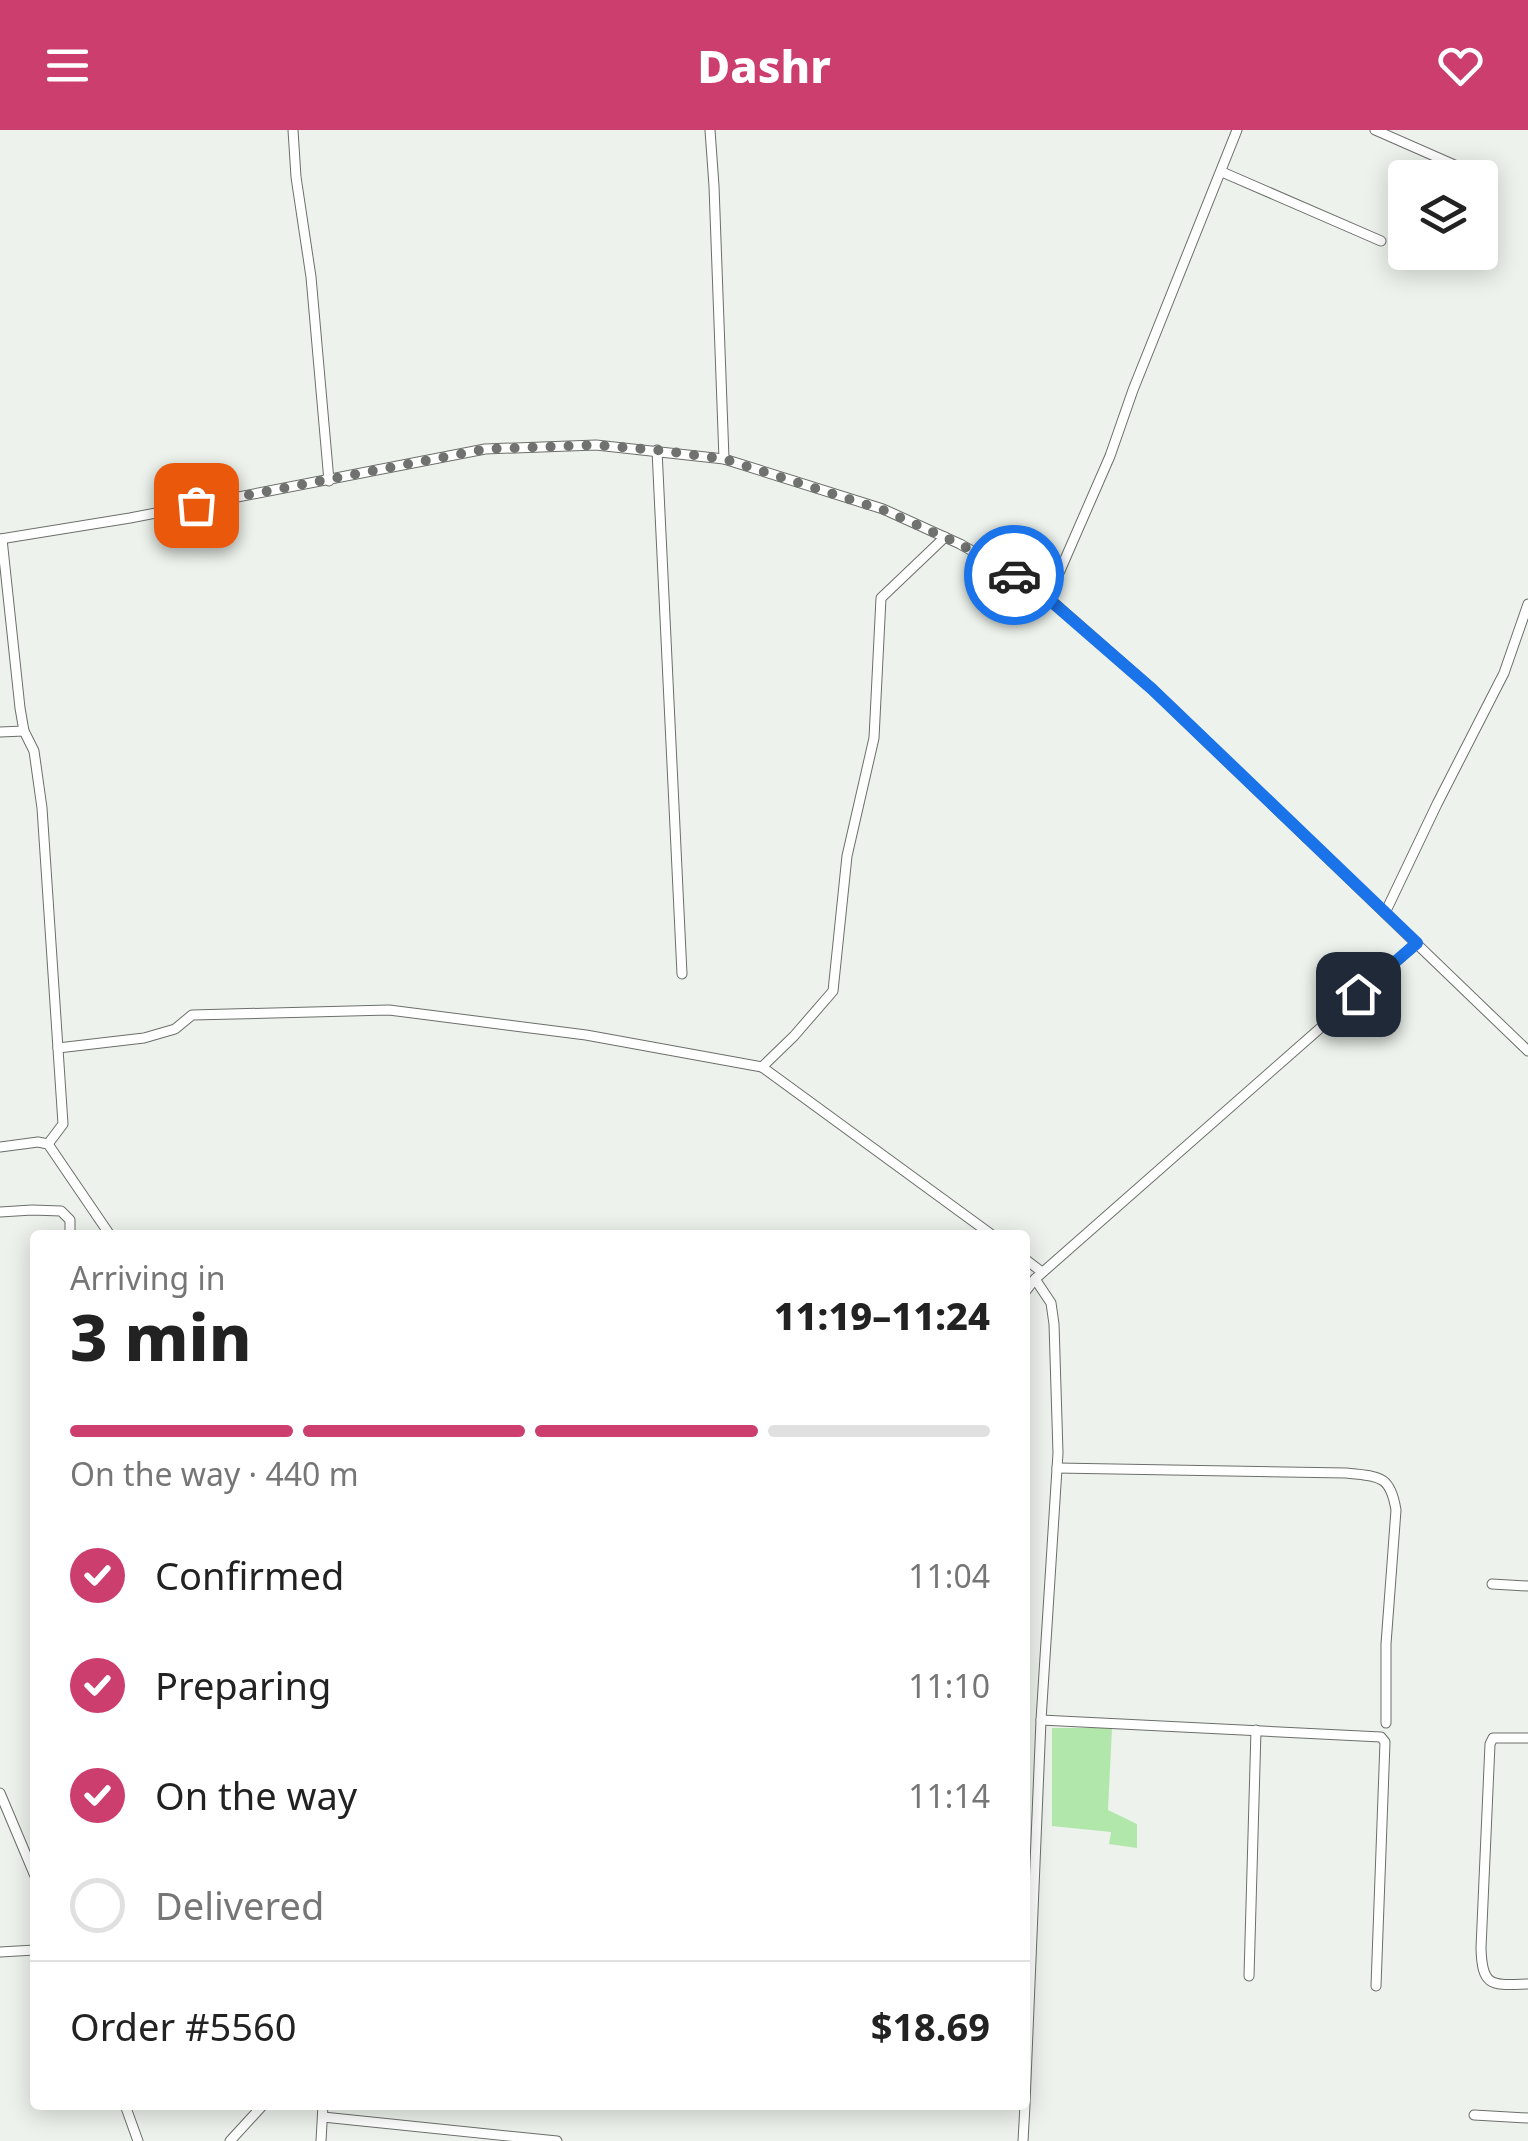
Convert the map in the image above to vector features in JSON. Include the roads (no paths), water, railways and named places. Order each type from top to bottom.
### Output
[{"type":"street","points":[[293,130],[329,480]]},
{"type":"street","points":[[710,130],[724,459]]},
{"type":"street","points":[[1045,596],[1059,573],[1110,456],[1132,390],[1237,130]]},
{"type":"street","points":[[1374,130],[1442,160]]},
{"type":"street","points":[[1222,172],[1381,241]]},
{"type":"street","points":[[48,1144],[62,1124],[42,808],[34,751],[24,731],[20,708],[1,539],[486,449],[596,445],[724,459],[883,510],[946,537],[1013,574],[1045,596],[1152,689],[1528,1051]]},
{"type":"street","points":[[657,450],[682,974]]},
{"type":"street","points":[[762,1067],[834,991],[847,856],[874,738],[881,598],[946,537]]},
{"type":"street","points":[[1385,914],[1504,673],[1528,604]]},
{"type":"street","points":[[0,732],[24,731]]},
{"type":"street","points":[[1030,1285],[1417,943]]},
{"type":"street","points":[[58,1048],[144,1038],[175,1029],[192,1016],[389,1010],[586,1035],[762,1067],[985,1230]]},
{"type":"street","points":[[0,1147],[48,1144],[107,1230]]},
{"type":"street","points":[[0,1212],[61,1212],[70,1220],[70,1230]]},
{"type":"street","points":[[1030,1265],[1050,1303],[1057,1359],[1057,1468],[1030,1957]]},
{"type":"street","points":[[1057,1468],[1380,1477],[1392,1488],[1396,1510],[1386,1644],[1386,1723]]},
{"type":"street","points":[[1492,1584],[1528,1586]]},
{"type":"street","points":[[1041,1720],[1381,1737],[1385,1742],[1376,1986]]},
{"type":"street","points":[[1250,1976],[1256,1730]]},
{"type":"street","points":[[1528,1738],[1493,1738],[1490,1744],[1482,1967],[1492,1984],[1528,1984]]},
{"type":"street","points":[[0,1793],[30,1864]]},
{"type":"street","points":[[0,1952],[30,1950]]},
{"type":"street","points":[[128,2110],[138,2141]]},
{"type":"street","points":[[230,2141],[258,2110]]},
{"type":"street","points":[[321,2141],[323,2110]]},
{"type":"street","points":[[1023,2141],[1025,2110]]},
{"type":"street","points":[[1474,2115],[1528,2118]]},
{"type":"street","points":[[322,2117],[558,2141]]}]
